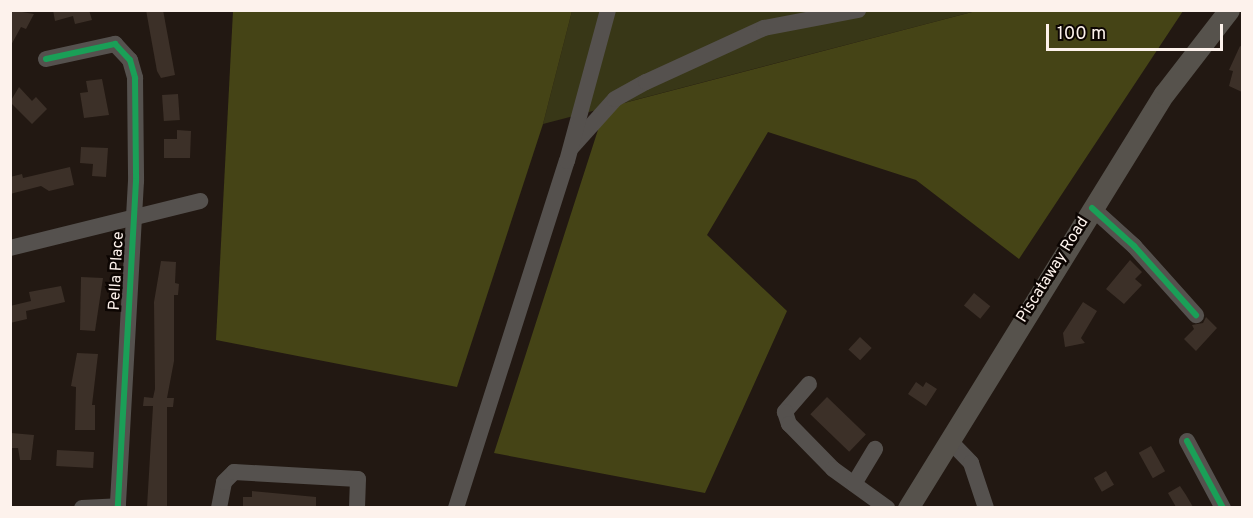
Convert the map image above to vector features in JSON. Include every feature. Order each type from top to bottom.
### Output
[{"type":"main road","name":"Piscataway Road","points":[[908,507],[1092,208],[1186,61],[1229,10]]},
{"type":"street","points":[[456,507],[570,150],[608,10]]},
{"type":"street","points":[[570,150],[615,99],[646,82],[764,28],[858,10]]},
{"type":"street","name":"Pella Place","points":[[46,58],[115,44],[130,60],[135,78],[134,219],[118,507]]},
{"type":"street","points":[[10,248],[200,201]]},
{"type":"street","points":[[1092,208],[1127,240],[1196,315]]},
{"type":"street","points":[[809,384],[786,412],[789,424],[854,484],[886,507]]},
{"type":"street","points":[[949,440],[971,463],[986,507]]},
{"type":"street","points":[[1186,441],[1223,507]]},
{"type":"street","points":[[854,484],[875,449]]},
{"type":"street","points":[[219,507],[224,482],[234,472],[358,479],[357,507]]},
{"type":"street","points":[[82,507],[118,507]]},
{"type":"shaded area","points":[[233,11],[572,11],[543,124],[457,387],[216,340]]},
{"type":"shaded area","points":[[572,11],[976,11],[543,124]]},
{"type":"shaded area","points":[[976,11],[1183,11],[1019,259],[916,180],[768,132],[707,235],[787,311],[705,493],[494,453],[605,108]]},
{"type":"building","points":[[10,10],[34,14],[26,29],[21,27],[10,47]]},
{"type":"building","points":[[53,10],[89,10],[92,20],[75,24],[73,16],[55,21]]},
{"type":"building","points":[[146,10],[163,10],[175,75],[161,78],[157,71]]},
{"type":"building","points":[[1240,46],[1242,47],[1242,92],[1229,86],[1233,71],[1229,70]]},
{"type":"building","points":[[102,79],[109,115],[84,118],[80,93],[88,92],[86,81]]},
{"type":"building","points":[[19,87],[32,101],[36,97],[47,109],[32,124],[10,102]]},
{"type":"building","points":[[178,94],[180,120],[164,121],[162,95]]},
{"type":"building","points":[[177,130],[191,131],[190,158],[164,158],[164,139],[177,139]]},
{"type":"building","points":[[81,147],[108,148],[106,177],[92,176],[93,164],[80,163]]},
{"type":"building","points":[[70,167],[74,185],[49,191],[41,186],[10,194],[10,177],[22,174],[23,178]]},
{"type":"building","points":[[1130,260],[1142,272],[1135,279],[1142,285],[1124,304],[1106,289]]},
{"type":"building","points":[[161,261],[176,262],[175,283],[179,284],[178,295],[174,295],[174,361],[167,398],[174,398],[173,407],[167,407],[167,507],[147,507],[153,406],[143,406],[144,397],[153,398],[155,389],[154,302]]},
{"type":"building","points":[[81,277],[103,278],[95,331],[80,330]]},
{"type":"building","points":[[61,286],[65,302],[26,311],[27,319],[10,323],[10,306],[31,301],[29,292]]},
{"type":"building","points":[[974,293],[990,306],[980,319],[964,305]]},
{"type":"building","points":[[1083,302],[1097,311],[1081,338],[1085,343],[1065,347],[1063,333]]},
{"type":"building","points":[[1206,317],[1217,328],[1196,351],[1184,339],[1194,329],[1192,325],[1203,323]]},
{"type":"building","points":[[860,337],[872,348],[860,360],[848,349]]},
{"type":"building","points":[[77,353],[98,354],[92,405],[95,405],[95,430],[75,430],[76,387],[71,386]]},
{"type":"building","points":[[916,382],[923,387],[926,382],[937,389],[926,406],[908,394]]},
{"type":"building","points":[[827,397],[866,435],[849,452],[810,414]]},
{"type":"building","points":[[11,433],[34,435],[31,460],[20,460],[18,448],[10,448]]},
{"type":"building","points":[[1151,446],[1165,471],[1153,478],[1139,453]]},
{"type":"building","points":[[57,450],[94,452],[93,468],[56,466]]},
{"type":"building","points":[[1106,471],[1114,485],[1102,492],[1094,478]]},
{"type":"building","points":[[1180,486],[1193,507],[1176,507],[1168,493]]},
{"type":"building","points":[[252,491],[316,497],[316,507],[243,507],[243,497],[252,497]]},
{"type":"cycle path","points":[[46,59],[115,44],[130,60],[135,78],[136,181],[118,508]]},
{"type":"cycle path","points":[[1092,208],[1134,246],[1196,315]]},
{"type":"cycle path","points":[[1187,441],[1223,508]]}]
